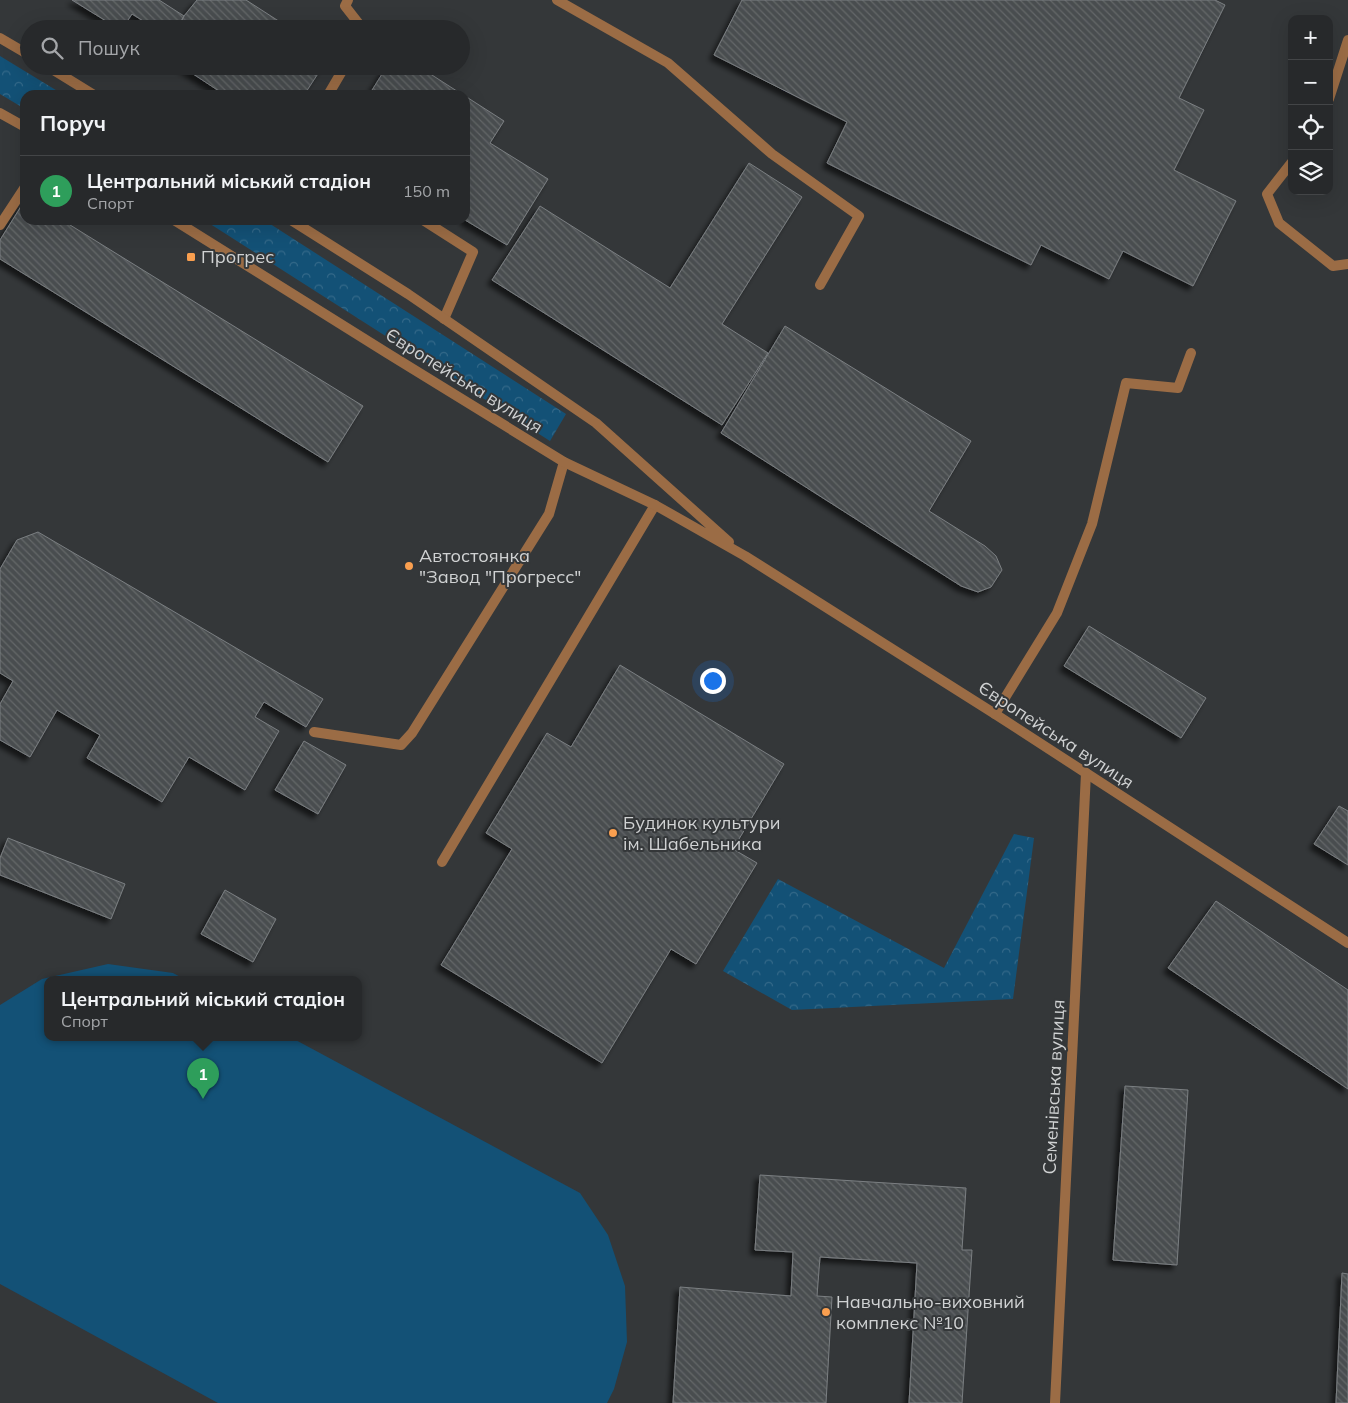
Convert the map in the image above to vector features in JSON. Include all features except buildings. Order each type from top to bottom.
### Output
[{"type":"street","points":[[348,0],[345,6],[356,20]]},
{"type":"street","points":[[557,0],[668,63],[772,154],[859,216],[820,284]]},
{"type":"street","points":[[0,38],[20,50]]},
{"type":"street","points":[[1333,87],[1348,40]]},
{"type":"street","points":[[62,75],[86,90]]},
{"type":"street","points":[[331,90],[340,75]]},
{"type":"street","points":[[0,113],[20,124]]},
{"type":"street","points":[[1288,167],[1267,194],[1279,223],[1334,266],[1348,264]]},
{"type":"street","points":[[0,225],[20,195]]},
{"type":"street","name":"Європейська вулиця","points":[[182,225],[564,462],[655,505],[745,556],[995,714],[1348,943]]},
{"type":"street","name":"Європейська вулиця","points":[[299,225],[408,294],[596,423],[745,556]]},
{"type":"street","points":[[431,225],[473,252],[444,320]]},
{"type":"street","points":[[995,714],[1057,613],[1092,524],[1126,383],[1178,388],[1191,353]]},
{"type":"street","points":[[314,732],[401,745],[417,725],[549,514],[564,462]]},
{"type":"street","points":[[442,862],[655,505]]},
{"type":"street","name":"Семенівська вулиця","points":[[1055,1403],[1086,773]]},
{"type":"green space","points":[[0,56],[20,68],[20,75],[31,75],[56,90],[20,90],[20,106],[0,94]]},
{"type":"green space","points":[[212,225],[272,225],[566,414],[550,441]]},
{"type":"green space","points":[[1014,834],[1034,838],[1013,999],[792,1010],[723,971],[778,879],[944,968]]},
{"type":"green space","points":[[108,964],[173,973],[179,976],[55,976]]},
{"type":"green space","points":[[44,979],[44,1041],[298,1041],[580,1193],[608,1235],[625,1286],[627,1342],[614,1389],[607,1403],[218,1403],[0,1284],[0,1005]]},
{"type":"place","name":"Прогрес","points":[[191,257]]},
{"type":"place","name":"Автостоянка \"Завод \"Прогресс\"","points":[[409,566]]},
{"type":"place","name":"Будинок культури ім. Шабельника","points":[[613,833]]},
{"type":"place","name":"Центральний міський стадіон","points":[[203,1099]]},
{"type":"place","name":"Навчально-виховний комплекс №10","points":[[826,1312]]}]
